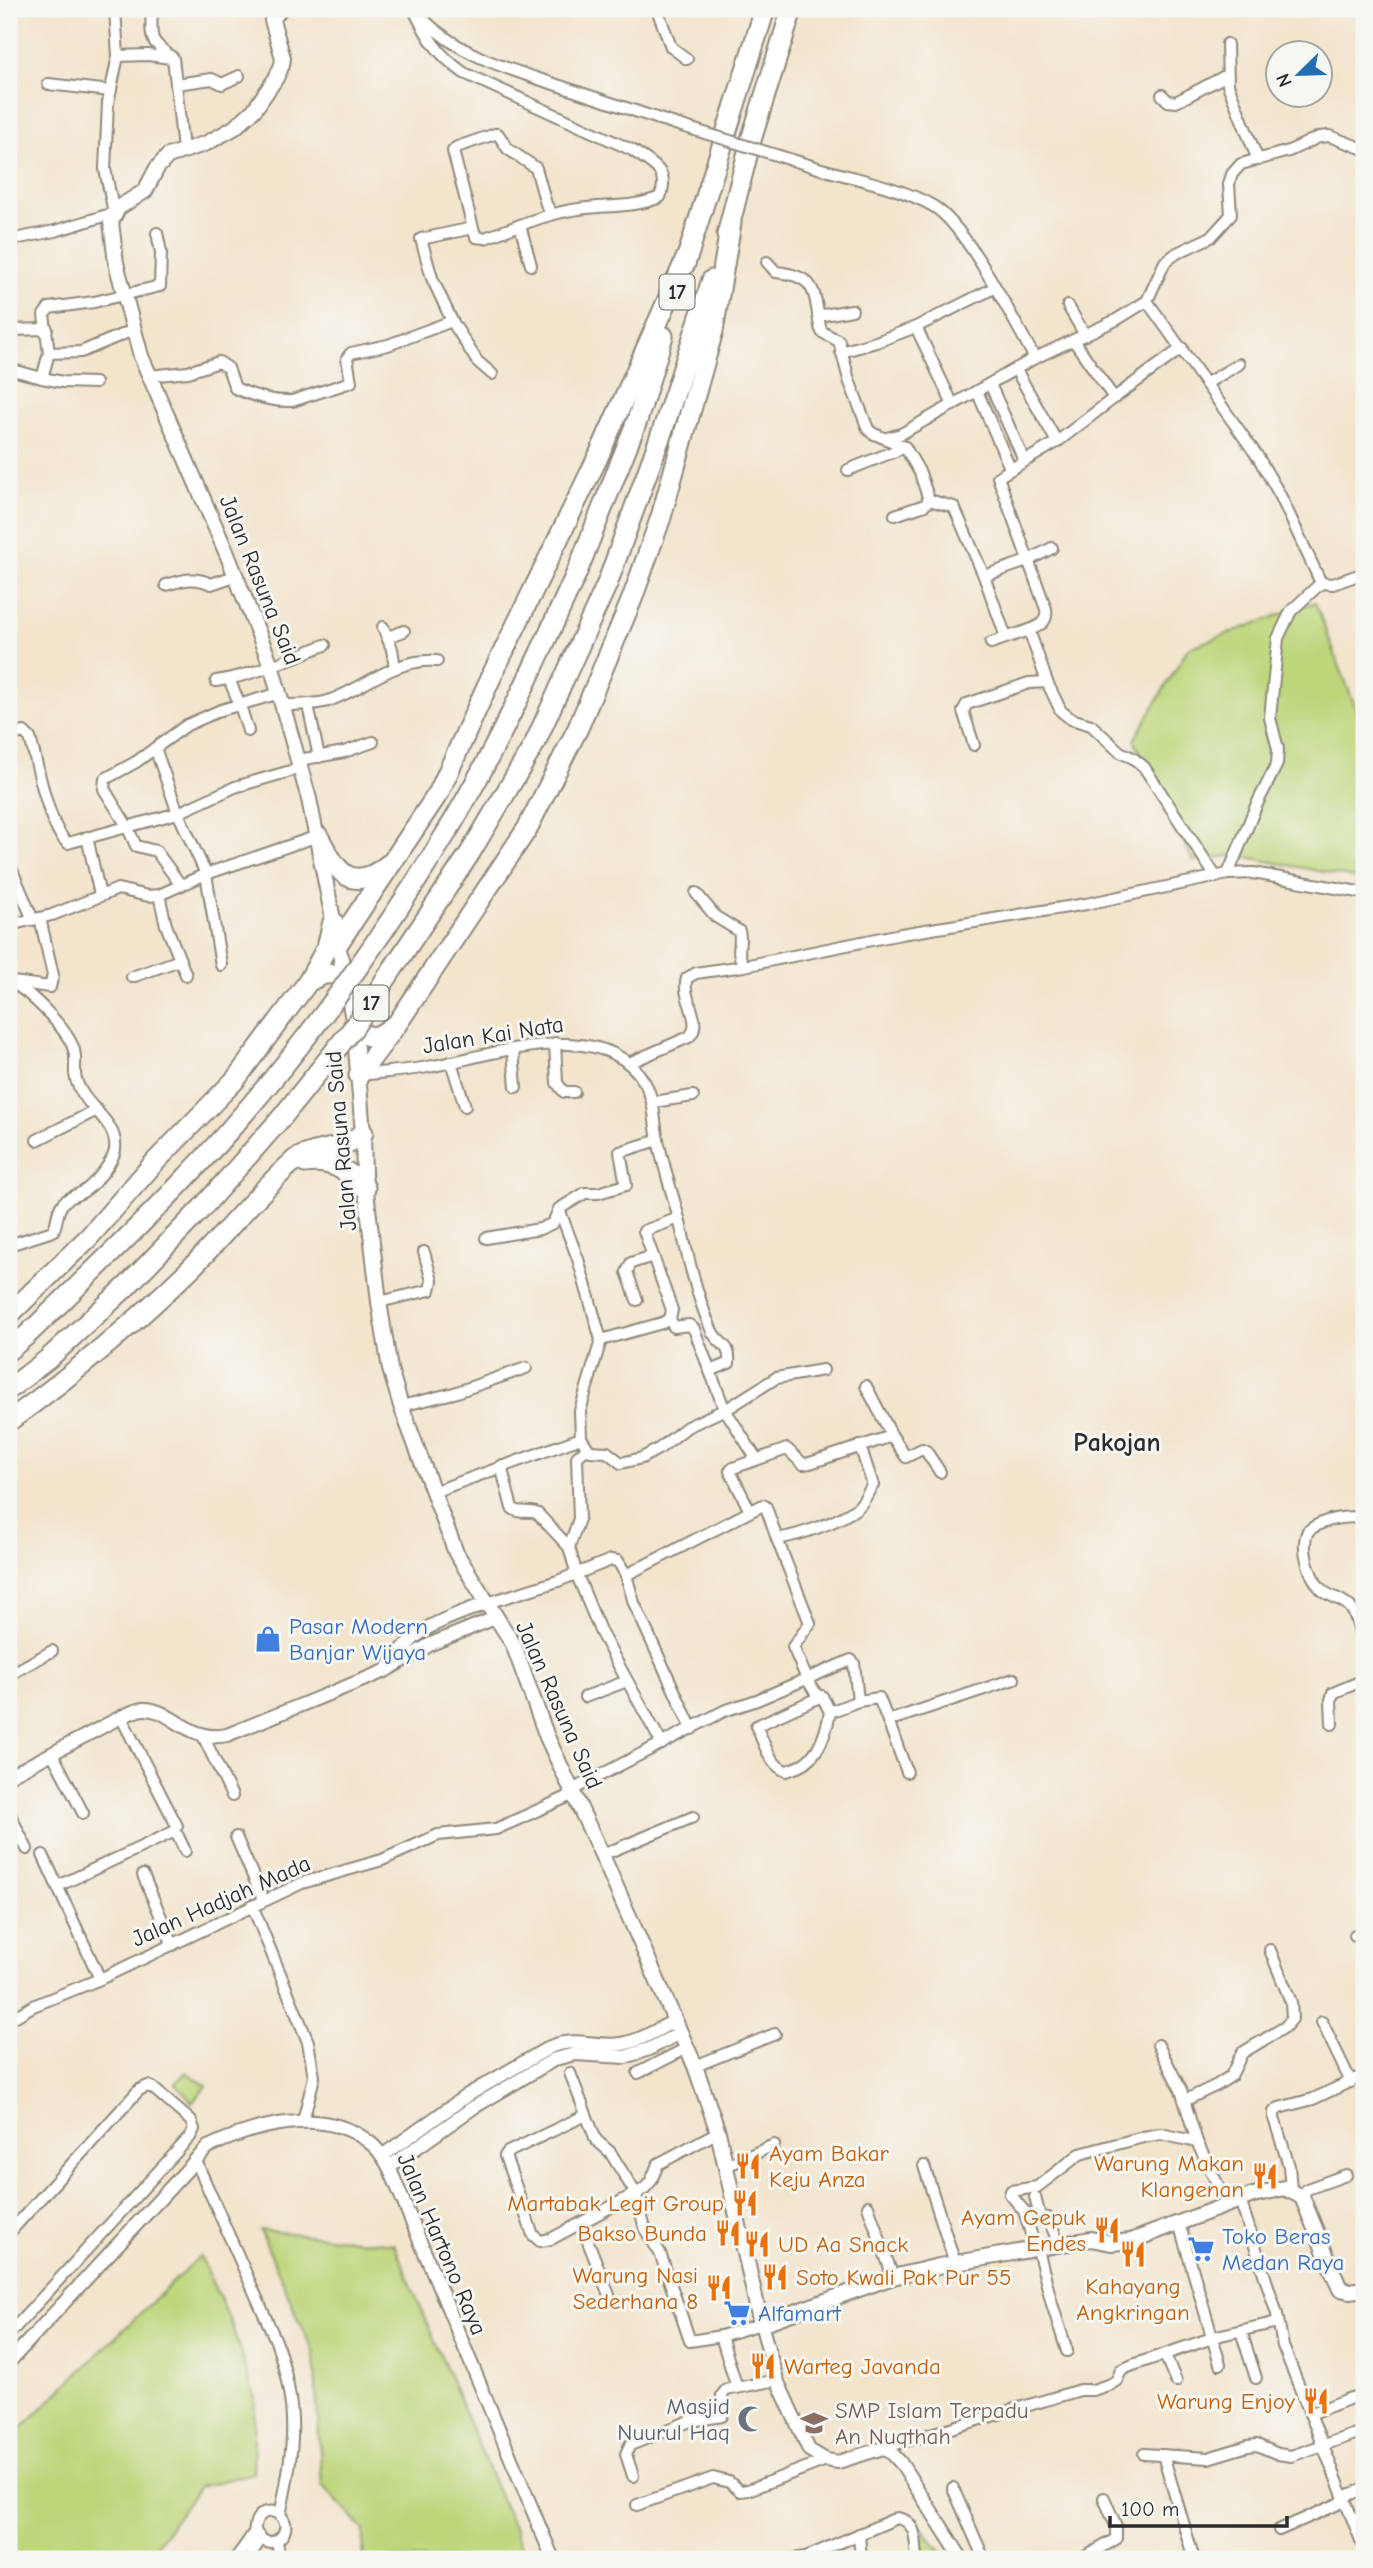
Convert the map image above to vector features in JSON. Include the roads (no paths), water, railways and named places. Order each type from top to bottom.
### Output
[{"type":"highway","name":"17","points":[[9,1350],[180,1185],[260,1093],[330,1005],[391,919],[447,831],[502,732],[577,572],[637,421],[765,9]]},
{"type":"highway","name":"17","points":[[9,1389],[48,1359],[127,1286],[202,1208],[283,1116],[354,1027],[470,853],[534,745],[607,584],[662,432],[732,223],[751,140],[792,9]]},
{"type":"highway","points":[[359,1075],[397,1024],[527,829],[589,703],[632,599],[661,517],[713,331],[732,223]]},
{"type":"highway","points":[[337,945],[439,792],[493,673],[598,457],[689,252]]},
{"type":"highway","points":[[318,836],[334,865],[342,873],[357,879],[374,877],[396,858]]},
{"type":"highway","points":[[9,1315],[89,1237],[155,1162],[235,1080],[308,982],[327,947],[333,922]]},
{"type":"highway","points":[[308,982],[317,976],[330,973],[338,974],[344,980]]},
{"type":"highway","points":[[354,1024],[362,1034],[373,1037],[383,1034],[397,1024]]},
{"type":"highway","points":[[9,1420],[52,1390],[112,1341],[192,1266],[282,1171],[305,1154],[346,1145],[363,1133]]},
{"type":"highway","points":[[282,1171],[299,1164],[329,1163],[344,1169],[365,1188]]},
{"type":"main road","points":[[114,213],[123,204],[145,191],[161,162],[168,156],[207,143],[234,128],[254,110],[282,65],[282,50],[272,20],[280,9]]},
{"type":"main road","name":"Jalan Rasuna Said","points":[[114,213],[112,233],[133,330],[149,376],[227,554],[271,665],[318,836],[354,1024],[365,1188],[379,1303],[390,1369],[401,1406],[456,1553],[513,1644],[540,1722],[695,2066],[718,2132],[761,2324]]},
{"type":"main road","points":[[761,2324],[893,2277],[955,2263],[1091,2239],[1111,2243],[1131,2241],[1277,2188],[1296,2194],[1340,2289],[1364,2289]]},
{"type":"street","points":[[9,240],[55,231],[114,213],[105,169],[106,120],[118,57],[115,9]]},
{"type":"street","points":[[152,9],[154,44],[173,58],[183,150]]},
{"type":"street","points":[[413,9],[437,33],[461,49],[486,60],[659,119],[907,194],[936,208],[962,233],[1035,358]]},
{"type":"street","points":[[413,9],[430,41],[443,58],[464,73],[632,150],[655,166],[663,176],[665,185],[660,197],[645,204],[552,214],[485,238],[476,237],[453,151],[498,134],[508,149],[536,168],[546,204],[552,214]]},
{"type":"street","points":[[657,9],[671,47],[687,59]]},
{"type":"street","points":[[1227,44],[1228,85],[1258,160]]},
{"type":"street","points":[[118,57],[148,55],[173,58]]},
{"type":"street","points":[[1162,94],[1168,101],[1176,102],[1227,75]]},
{"type":"street","points":[[176,84],[212,79],[222,83],[239,76]]},
{"type":"street","points":[[48,84],[111,91]]},
{"type":"street","points":[[887,438],[901,434],[1035,358],[1074,341],[1147,301],[1165,262],[1177,253],[1211,237],[1231,215],[1230,184],[1232,174],[1241,164],[1329,136],[1364,149]]},
{"type":"street","points":[[520,225],[531,265]]},
{"type":"street","points":[[473,228],[421,239],[432,278],[452,321],[477,362],[492,374]]},
{"type":"street","points":[[42,378],[49,353],[44,315],[49,308],[94,302],[160,286],[161,252],[157,233]]},
{"type":"street","points":[[767,262],[776,272],[797,274],[811,285],[822,332],[839,341],[849,380],[868,429],[905,447],[920,473],[929,500]]},
{"type":"street","points":[[841,352],[916,327],[994,288]]},
{"type":"street","points":[[1147,301],[1239,427],[1280,495],[1321,583]]},
{"type":"street","points":[[1068,306],[1085,335]]},
{"type":"street","points":[[818,316],[852,310]]},
{"type":"street","points":[[149,376],[188,372],[219,362],[228,369],[235,388],[250,395],[292,401],[351,382],[347,358],[351,353],[388,345],[452,321]]},
{"type":"street","points":[[916,327],[953,405]]},
{"type":"street","points":[[9,330],[47,329]]},
{"type":"street","points":[[49,353],[81,352],[133,330]]},
{"type":"street","points":[[1074,341],[1114,398]]},
{"type":"street","points":[[991,643],[1041,626],[1047,612],[998,481],[1000,474],[1057,442],[1182,348]]},
{"type":"street","points":[[1208,383],[1240,363]]},
{"type":"street","points":[[9,369],[63,382],[96,383]]},
{"type":"street","points":[[1016,370],[1057,442]]},
{"type":"street","points":[[990,384],[1024,460]]},
{"type":"street","points":[[977,391],[1010,468]]},
{"type":"street","points":[[848,470],[905,447]]},
{"type":"street","points":[[895,515],[925,505],[929,500]]},
{"type":"street","points":[[929,500],[951,505],[956,509],[1006,637]]},
{"type":"street","points":[[984,576],[1027,561],[1052,548]]},
{"type":"street","points":[[1228,874],[1277,764],[1278,749],[1270,718],[1278,638],[1291,611],[1321,583],[1341,582],[1364,573]]},
{"type":"street","points":[[166,585],[190,578],[199,578],[211,584],[235,576]]},
{"type":"street","points":[[1029,630],[1047,682],[1061,711],[1066,717],[1091,725],[1120,752],[1144,767],[1216,877]]},
{"type":"street","points":[[395,667],[385,632],[404,631]]},
{"type":"street","points":[[216,681],[229,679],[325,645]]},
{"type":"street","points":[[180,884],[156,851],[137,848],[103,783],[105,779],[136,762],[187,725],[220,710],[282,699],[308,705],[336,698],[395,667],[437,661]]},
{"type":"street","points":[[229,679],[248,731]]},
{"type":"street","points":[[974,745],[963,711],[967,704],[1029,682],[1047,682]]},
{"type":"street","points":[[308,705],[319,757]]},
{"type":"street","points":[[9,736],[24,732],[30,738],[50,813],[64,841],[72,843],[178,813],[235,787],[319,757],[373,742]]},
{"type":"street","points":[[155,748],[178,813],[206,874],[221,965]]},
{"type":"street","points":[[9,925],[37,919],[118,889],[148,896],[159,894],[206,874],[318,836]]},
{"type":"street","points":[[87,837],[100,895]]},
{"type":"street","points":[[9,863],[37,919],[53,975],[50,987],[11,982]]},
{"type":"street","points":[[710,1371],[729,1363],[729,1352],[726,1345],[714,1337],[697,1292],[658,1140],[653,1102],[644,1081],[629,1063],[689,1037],[694,1032],[695,1026],[684,987],[691,975],[901,934],[1086,904],[1228,874],[1253,873],[1364,893]]},
{"type":"street","points":[[696,893],[716,917],[739,931],[741,937],[738,951],[744,966]]},
{"type":"street","points":[[159,894],[162,913],[186,975]]},
{"type":"street","points":[[132,977],[180,960]]},
{"type":"street","points":[[9,1245],[52,1231],[61,1205],[89,1187],[114,1152],[114,1136],[87,1100],[76,1079],[73,1071],[74,1052],[62,1029],[46,1010],[11,982]]},
{"type":"street","points":[[555,1043],[558,1086],[564,1092],[574,1092]]},
{"type":"street","name":"Jalan Kai Nata","points":[[359,1075],[432,1067],[555,1043],[580,1044],[607,1050],[629,1063]]},
{"type":"street","points":[[513,1051],[516,1087]]},
{"type":"street","points":[[452,1062],[465,1106]]},
{"type":"street","points":[[653,1102],[693,1096]]},
{"type":"street","points":[[37,1140],[97,1110]]},
{"type":"street","points":[[486,1238],[540,1229],[553,1223],[559,1209],[585,1193],[598,1193],[626,1185],[620,1152],[658,1140]]},
{"type":"street","points":[[559,1209],[578,1259],[601,1340],[580,1411],[584,1443],[578,1457],[579,1519],[569,1547]]},
{"type":"street","points":[[679,1218],[643,1231],[672,1310],[670,1319],[675,1328],[689,1325],[693,1327],[724,1408],[756,1458]]},
{"type":"street","points":[[379,1303],[430,1290],[432,1281],[424,1252]]},
{"type":"street","points":[[637,1300],[628,1268],[631,1263],[653,1256]]},
{"type":"street","points":[[601,1340],[670,1319]]},
{"type":"street","points":[[401,1406],[454,1393],[526,1368]]},
{"type":"street","points":[[584,1443],[594,1452],[607,1452],[618,1462],[625,1464],[660,1448],[687,1427],[776,1378],[823,1370]]},
{"type":"street","points":[[866,1387],[906,1457],[922,1449],[940,1472]]},
{"type":"street","points":[[750,1511],[730,1471],[756,1458],[787,1449],[803,1464],[892,1436]]},
{"type":"street","points":[[433,1492],[501,1466],[584,1443]]},
{"type":"street","points":[[777,1539],[817,1527],[851,1512],[864,1501],[873,1485],[860,1446]]},
{"type":"street","points":[[501,1466],[512,1508],[517,1512],[534,1511],[569,1547],[577,1575],[601,1633],[662,1744]]},
{"type":"street","points":[[625,1575],[765,1505],[810,1623],[793,1647],[818,1698]]},
{"type":"street","points":[[1364,1518],[1341,1518],[1321,1524],[1308,1531],[1305,1544],[1315,1578],[1322,1591],[1342,1601],[1352,1610],[1364,1650]]},
{"type":"street","points":[[385,1671],[404,1644],[422,1630],[486,1603],[577,1575],[611,1560],[621,1564],[634,1603],[692,1729]]},
{"type":"street","points":[[9,1776],[121,1717],[147,1709],[203,1736],[215,1738],[228,1735],[385,1671],[449,1635],[495,1618]]},
{"type":"street","points":[[442,1621],[449,1635]]},
{"type":"street","points":[[9,1675],[52,1651]]},
{"type":"street","name":"Jalan Hadjah Mada","points":[[9,2021],[44,2001],[100,1979],[302,1882],[382,1860],[438,1835],[496,1829],[573,1792],[724,1711],[852,1661],[858,1701]]},
{"type":"street","points":[[888,1721],[1014,1679]]},
{"type":"street","points":[[1332,1724],[1333,1693],[1364,1680]]},
{"type":"street","points":[[585,1697],[627,1681]]},
{"type":"street","points":[[824,1696],[830,1712],[817,1751],[802,1766],[787,1771],[780,1769],[769,1754],[756,1726],[824,1696]]},
{"type":"street","points":[[830,1712],[858,1701],[879,1698],[907,1772]]},
{"type":"street","points":[[121,1717],[177,1826]]},
{"type":"street","points":[[203,1736],[232,1796]]},
{"type":"street","points":[[52,1753],[83,1812]]},
{"type":"street","points":[[9,1813],[27,1849]]},
{"type":"street","points":[[602,1855],[693,1817]]},
{"type":"street","points":[[58,1886],[173,1832],[178,1836],[184,1851]]},
{"type":"street","points":[[236,1837],[263,1899]]},
{"type":"street","points":[[43,1855],[100,1979]]},
{"type":"street","points":[[143,1875],[173,1945]]},
{"type":"street","points":[[252,1905],[308,2042],[314,2077],[303,2122]]},
{"type":"street","points":[[1186,2100],[1231,2076],[1242,2053],[1286,2027],[1292,2019],[1290,2002],[1270,1950]]},
{"type":"street","points":[[1322,2022],[1351,2082]]},
{"type":"street","points":[[386,2162],[555,2059],[575,2054],[625,2057],[649,2049],[677,2027]]},
{"type":"street","points":[[695,2066],[775,2034]]},
{"type":"street","points":[[1158,2045],[1186,2100],[1198,2142],[1234,2202],[1278,2318],[1283,2346],[1364,2544]]},
{"type":"street","points":[[638,2073],[687,2048]]},
{"type":"street","points":[[570,2073],[598,2144],[610,2152],[636,2194],[645,2230],[660,2253],[690,2341],[722,2336],[761,2324],[777,2380],[809,2450],[826,2460],[838,2462],[1080,2390],[1104,2388],[1117,2380],[1121,2370],[1278,2318]]},
{"type":"street","points":[[1346,2175],[1296,2194],[1274,2112],[1279,2108],[1312,2099],[1364,2075]]},
{"type":"street","points":[[9,2233],[139,2090],[148,2086],[153,2088],[191,2121],[194,2129],[190,2137],[9,2334]]},
{"type":"street","points":[[586,2115],[508,2152],[505,2156],[517,2196],[537,2239],[551,2239],[636,2194],[651,2181],[658,2164],[718,2132]]},
{"type":"street","name":"Jalan Hartono Raya","points":[[9,2362],[208,2147],[257,2129],[303,2122],[343,2128],[372,2144],[386,2162],[553,2559]]},
{"type":"street","points":[[1067,2351],[1024,2211],[1011,2192],[1037,2187],[1080,2154],[1143,2137],[1161,2134],[1198,2142]]},
{"type":"street","points":[[726,2166],[774,2145]]},
{"type":"street","points":[[195,2159],[276,2342],[284,2366],[294,2434],[292,2460],[280,2515]]},
{"type":"street","points":[[924,2166],[955,2263]]},
{"type":"street","points":[[1035,2197],[1040,2217],[1048,2218],[1060,2246]]},
{"type":"street","points":[[868,2206],[893,2277]]},
{"type":"street","points":[[1179,2222],[1220,2364]]},
{"type":"street","points":[[581,2224],[609,2295]]},
{"type":"street","points":[[1241,2331],[1256,2378]]},
{"type":"street","points":[[722,2336],[737,2388]]},
{"type":"street","points":[[1165,2355],[1176,2381]]},
{"type":"street","points":[[633,2476],[626,2454],[630,2445],[690,2421],[722,2416],[724,2391],[777,2380]]},
{"type":"street","points":[[1310,2414],[1351,2398]]},
{"type":"street","points":[[1144,2454],[1208,2458],[1257,2445],[1291,2456],[1364,2431]]},
{"type":"street","points":[[883,2448],[889,2450],[900,2462],[962,2559]]},
{"type":"street","points":[[1163,2455],[1194,2559]]},
{"type":"street","points":[[638,2505],[713,2479],[729,2482],[740,2491],[748,2490],[826,2460]]},
{"type":"street","points":[[953,2488],[984,2559]]},
{"type":"street","points":[[1279,2530],[1364,2489]]},
{"type":"street","points":[[1082,2559],[1116,2539],[1116,2526],[1104,2498]]},
{"type":"street","points":[[248,2559],[258,2535],[255,2522],[259,2516],[266,2512],[280,2515],[285,2521],[286,2529],[277,2541],[269,2542],[258,2535]]},
{"type":"street","points":[[802,2558],[889,2519],[905,2519],[915,2533],[917,2559]]},
{"type":"street","points":[[859,2534],[861,2559]]},
{"type":"street","points":[[235,2559],[258,2535]]},
{"type":"street","points":[[277,2541],[280,2559]]},
{"type":"place","name":"Pasar Modern Banjar Wijaya","points":[[268,1639]]},
{"type":"place","name":"Ayam Bakar Keju Anza","points":[[748,2166]]},
{"type":"place","name":"Warung Makan Klangenan","points":[[1265,2176]]},
{"type":"place","name":"Martabak Legit Group","points":[[745,2203]]},
{"type":"place","name":"Ayam Gepuk Endes","points":[[1107,2230]]},
{"type":"place","name":"Bakso Bunda","points":[[728,2233]]},
{"type":"place","name":"UD Aa Snack","points":[[757,2244]]},
{"type":"place","name":"Toko Beras Medan Raya","points":[[1201,2249]]},
{"type":"place","name":"Kahayang Angkringan","points":[[1133,2254]]},
{"type":"place","name":"Soto Kwali Pak Pur 55","points":[[775,2277]]},
{"type":"place","name":"Warung Nasi Sederhana 8","points":[[719,2288]]},
{"type":"place","name":"Alfamart","points":[[737,2313]]},
{"type":"place","name":"Warteg Javanda","points":[[763,2366]]},
{"type":"place","name":"Warung Enjoy","points":[[1316,2401]]},
{"type":"place","name":"Masjid Nuurul Haq","points":[[751,2419]]},
{"type":"place","name":"SMP Islam Terpadu An Nuqthah","points":[[814,2423]]},
{"type":"district","name":"Pakojan","points":[[1117,1443]]}]
